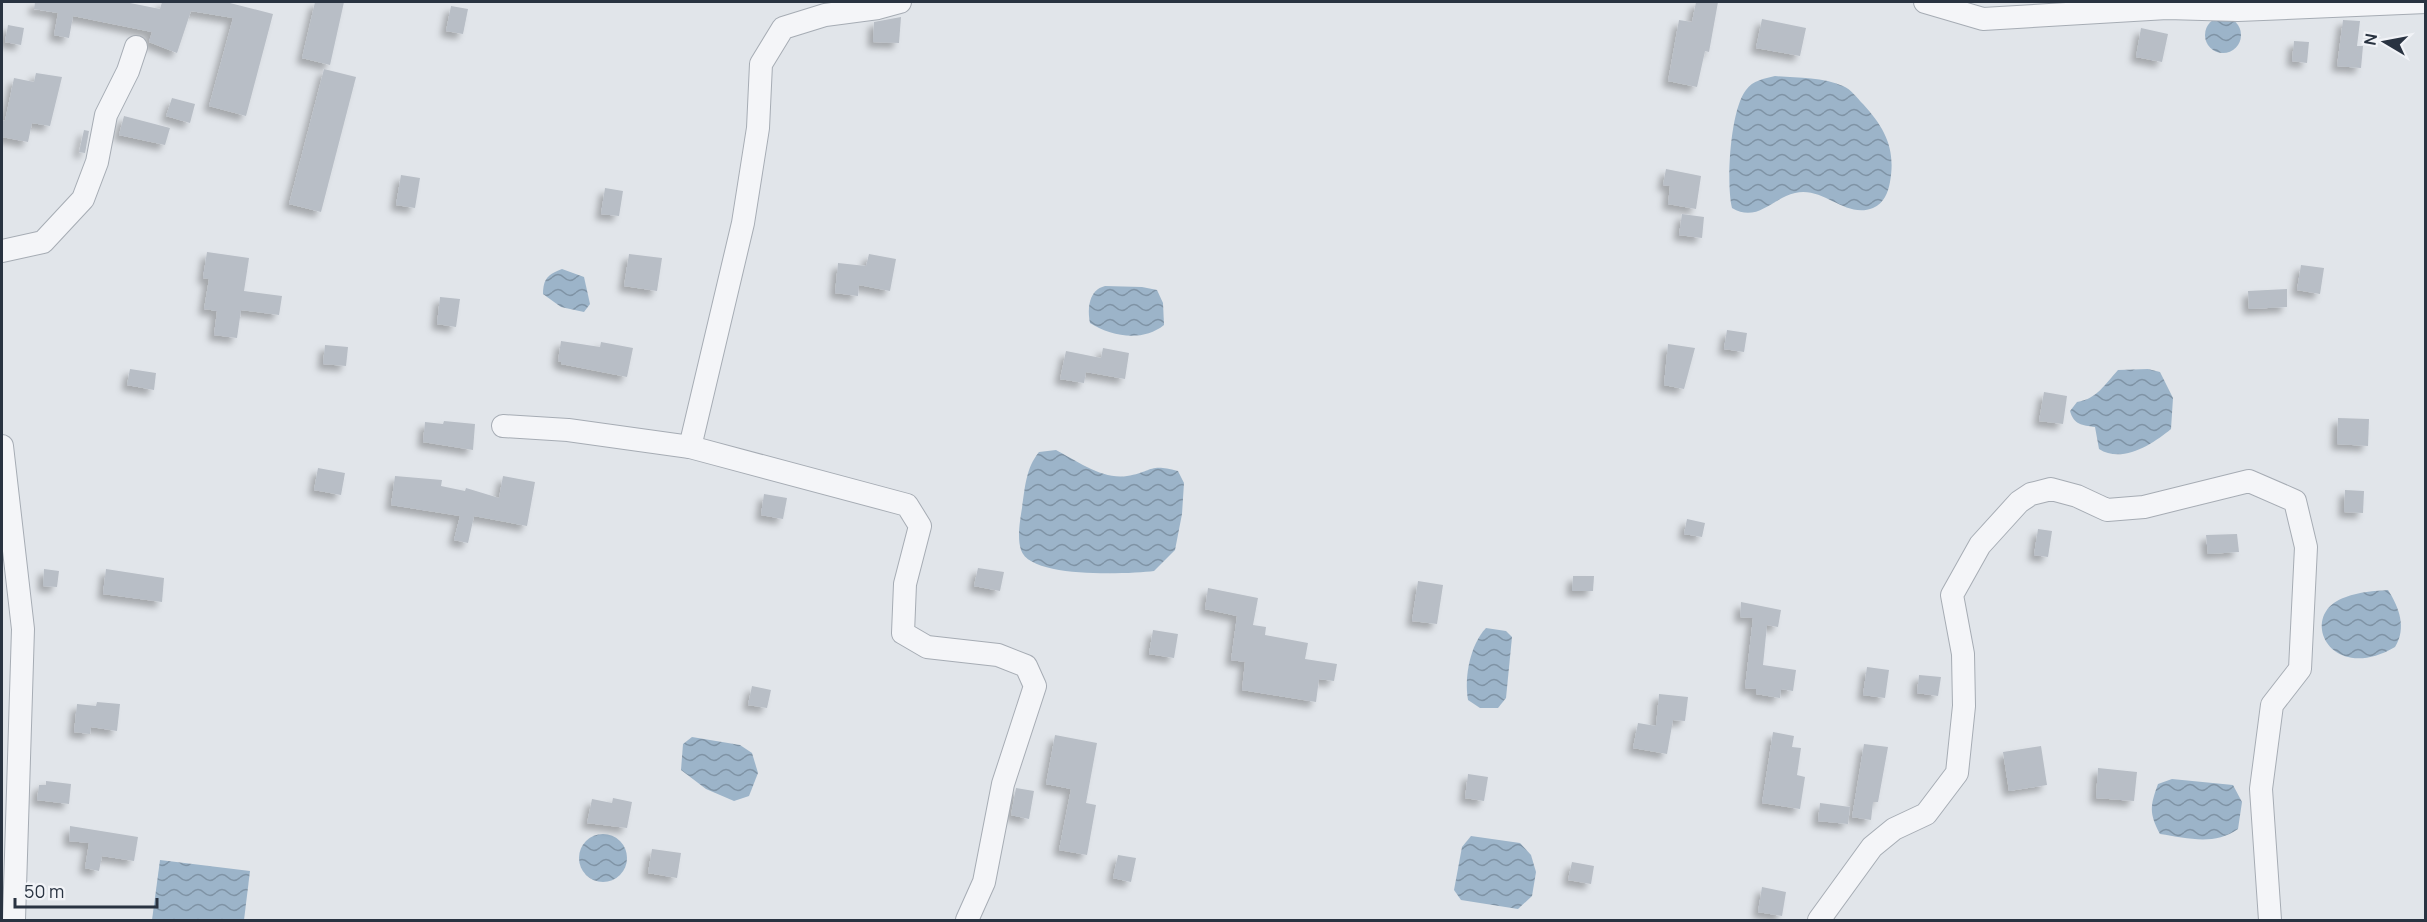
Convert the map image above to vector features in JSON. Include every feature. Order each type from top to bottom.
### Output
[{"type":"street","points":[[690,447],[743,223],[758,128],[761,64],[783,28],[825,15],[900,2]]},
{"type":"street","points":[[1925,2],[1983,19],[2167,8],[2238,10],[2426,2]]},
{"type":"street","points":[[2,251],[43,242],[83,199],[97,162],[106,115],[128,71],[136,47]]},
{"type":"street","points":[[503,426],[568,430],[690,447],[907,505],[920,526],[905,584],[903,633],[927,647],[998,655],[1026,666],[1035,686],[1003,784],[984,882],[967,921]]},
{"type":"street","points":[[2,446],[23,629],[14,921]]},
{"type":"street","points":[[1819,921],[1872,847],[1894,829],[1926,814],[1957,773],[1964,706],[1963,654],[1952,595],[1980,545],[2019,502],[2031,494],[2051,489],[2077,496],[2106,510],[2144,507],[2249,480],[2295,501],[2306,547],[2300,669],[2272,705],[2261,789],[2270,921]]},
{"type":"water","points":[[2223,17],[2236,22],[2241,35],[2236,48],[2223,53],[2210,48],[2205,35],[2210,22]]},
{"type":"water","points":[[1775,76],[1818,79],[1843,86],[1851,91],[1871,113],[1887,140],[1891,159],[1889,186],[1880,203],[1873,208],[1853,209],[1806,192],[1786,196],[1749,213],[1732,208],[1729,182],[1736,113],[1746,90],[1752,84]]},
{"type":"water","points":[[562,269],[584,277],[590,304],[584,312],[561,307],[543,294],[547,278]]},
{"type":"water","points":[[1105,286],[1142,287],[1157,290],[1163,303],[1164,325],[1147,334],[1127,336],[1108,332],[1090,323],[1090,300],[1095,291]]},
{"type":"water","points":[[2148,369],[2160,372],[2173,398],[2171,429],[2146,446],[2127,453],[2108,453],[2099,449],[2095,427],[2076,422],[2070,411],[2077,402],[2095,394],[2118,370]]},
{"type":"water","points":[[1056,450],[1090,469],[1109,475],[1127,476],[1156,468],[1178,471],[1184,483],[1182,514],[1175,550],[1154,571],[1103,573],[1060,570],[1042,566],[1028,559],[1021,550],[1019,535],[1027,478],[1031,465],[1039,452]]},
{"type":"water","points":[[2388,590],[2395,603],[2401,625],[2399,640],[2395,647],[2372,657],[2352,658],[2337,653],[2327,643],[2322,630],[2323,617],[2331,605],[2351,595]]},
{"type":"water","points":[[1486,628],[1506,631],[1512,637],[1506,698],[1498,708],[1480,708],[1468,700],[1467,681],[1472,652]]},
{"type":"water","points":[[692,737],[740,745],[752,753],[758,773],[749,796],[734,801],[706,789],[681,770],[683,744]]},
{"type":"water","points":[[2172,779],[2233,785],[2242,802],[2238,829],[2219,838],[2210,839],[2190,839],[2160,834],[2152,815],[2153,798],[2158,784]]},
{"type":"water","points":[[603,834],[620,841],[627,858],[620,875],[603,882],[586,875],[579,858],[586,841]]},
{"type":"water","points":[[1471,836],[1520,843],[1531,855],[1536,872],[1532,896],[1518,909],[1461,900],[1454,890],[1462,847]]},
{"type":"water","points":[[160,860],[250,871],[244,920],[152,920]]},
{"type":"building","points":[[35,2],[125,2],[160,9],[162,2],[226,2],[273,14],[246,116],[209,106],[233,18],[191,11],[177,53],[149,42],[152,32],[73,16],[69,38],[54,35],[58,13],[34,9]]},
{"type":"building","points":[[315,2],[344,2],[330,65],[302,58]]},
{"type":"building","points":[[1696,2],[1718,2],[1709,52],[1705,51],[1697,87],[1668,81],[1679,20],[1692,22]]},
{"type":"building","points":[[451,6],[468,9],[463,34],[446,31]]},
{"type":"building","points":[[901,17],[899,43],[873,42],[874,22]]},
{"type":"building","points":[[1762,19],[1806,28],[1800,56],[1756,48]]},
{"type":"building","points":[[2343,20],[2360,21],[2357,46],[2363,46],[2361,68],[2337,66]]},
{"type":"building","points":[[8,25],[24,28],[21,45],[5,42]]},
{"type":"building","points":[[2141,28],[2168,34],[2162,62],[2136,57]]},
{"type":"building","points":[[2294,41],[2309,42],[2307,63],[2292,61]]},
{"type":"building","points":[[324,69],[356,77],[321,212],[289,204]]},
{"type":"building","points":[[36,73],[62,77],[50,126],[32,123],[28,142],[2,137],[2,120],[5,121],[14,78],[34,82]]},
{"type":"building","points":[[172,98],[195,104],[190,123],[166,116]]},
{"type":"building","points":[[124,116],[170,128],[165,145],[119,135]]},
{"type":"building","points":[[84,130],[89,131],[85,153],[79,152]]},
{"type":"building","points":[[1666,169],[1701,176],[1696,209],[1668,204],[1670,186],[1663,185]]},
{"type":"building","points":[[401,175],[420,178],[415,208],[396,205]]},
{"type":"building","points":[[605,188],[623,191],[619,216],[601,214]]},
{"type":"building","points":[[1682,214],[1704,217],[1702,238],[1679,235]]},
{"type":"building","points":[[207,252],[249,258],[244,291],[282,296],[279,315],[241,310],[237,338],[214,335],[217,311],[204,309],[209,279],[203,278]]},
{"type":"building","points":[[629,254],[662,258],[657,291],[624,286]]},
{"type":"building","points":[[869,254],[896,259],[890,291],[859,285],[858,296],[835,293],[838,263],[866,266]]},
{"type":"building","points":[[2301,265],[2324,268],[2320,294],[2297,290]]},
{"type":"building","points":[[2287,289],[2287,307],[2249,309],[2248,291]]},
{"type":"building","points":[[440,297],[460,299],[456,327],[437,324]]},
{"type":"building","points":[[1727,330],[1747,333],[1744,352],[1724,349]]},
{"type":"building","points":[[561,341],[600,347],[601,342],[633,348],[627,377],[561,364],[558,361]]},
{"type":"building","points":[[1668,344],[1695,348],[1684,389],[1664,385]]},
{"type":"building","points":[[325,345],[348,347],[346,366],[323,364]]},
{"type":"building","points":[[1103,348],[1129,353],[1125,379],[1086,372],[1084,383],[1060,379],[1066,351],[1101,358]]},
{"type":"building","points":[[130,369],[156,373],[154,390],[127,385]]},
{"type":"building","points":[[2044,392],[2067,396],[2063,424],[2039,421]]},
{"type":"building","points":[[2338,418],[2369,419],[2368,446],[2337,444]]},
{"type":"building","points":[[444,421],[475,424],[473,450],[423,442],[425,422],[443,424]]},
{"type":"building","points":[[318,468],[345,473],[341,495],[314,490]]},
{"type":"building","points":[[395,476],[442,480],[441,486],[465,491],[466,488],[499,498],[503,476],[535,482],[527,526],[474,516],[468,543],[454,540],[460,516],[391,505]]},
{"type":"building","points":[[2345,490],[2364,491],[2363,513],[2344,512]]},
{"type":"building","points":[[764,494],[787,498],[783,519],[761,515]]},
{"type":"building","points":[[1687,519],[1705,523],[1702,537],[1684,534]]},
{"type":"building","points":[[2038,529],[2052,531],[2048,557],[2034,555]]},
{"type":"building","points":[[2237,534],[2239,552],[2208,554],[2206,535]]},
{"type":"building","points":[[978,568],[1004,572],[1000,591],[974,586]]},
{"type":"building","points":[[44,569],[59,571],[57,587],[43,586]]},
{"type":"building","points":[[106,569],[164,578],[162,602],[103,594]]},
{"type":"building","points":[[1573,576],[1594,576],[1593,591],[1572,591]]},
{"type":"building","points":[[1418,581],[1443,585],[1437,624],[1412,621]]},
{"type":"building","points":[[1208,588],[1258,598],[1253,625],[1266,627],[1265,635],[1308,643],[1305,659],[1337,664],[1334,681],[1319,679],[1316,702],[1242,690],[1245,662],[1231,660],[1237,616],[1205,609]]},
{"type":"building","points":[[1741,602],[1781,610],[1778,627],[1767,625],[1763,665],[1796,670],[1793,691],[1781,689],[1780,698],[1756,694],[1756,689],[1745,688],[1753,618],[1740,617]]},
{"type":"building","points":[[1153,630],[1178,634],[1174,658],[1149,654]]},
{"type":"building","points":[[1867,667],[1889,670],[1885,698],[1863,695]]},
{"type":"building","points":[[1919,675],[1941,677],[1938,696],[1917,693]]},
{"type":"building","points":[[752,686],[771,690],[767,708],[748,705]]},
{"type":"building","points":[[1659,694],[1688,697],[1685,721],[1673,720],[1667,754],[1633,748],[1638,723],[1656,726]]},
{"type":"building","points":[[97,702],[120,704],[117,731],[91,727],[90,734],[74,732],[77,704],[96,706]]},
{"type":"building","points":[[1773,732],[1794,736],[1792,747],[1801,748],[1797,775],[1805,777],[1800,809],[1762,803]]},
{"type":"building","points":[[1055,735],[1097,743],[1086,803],[1096,805],[1087,855],[1059,850],[1071,789],[1046,784]]},
{"type":"building","points":[[1864,744],[1888,747],[1878,802],[1873,802],[1871,820],[1852,817]]},
{"type":"building","points":[[2041,746],[2047,785],[2009,791],[2003,752]]},
{"type":"building","points":[[2098,768],[2137,772],[2134,801],[2096,798]]},
{"type":"building","points":[[1468,774],[1488,777],[1484,801],[1465,798]]},
{"type":"building","points":[[46,781],[71,784],[69,804],[37,800],[39,785],[46,785]]},
{"type":"building","points":[[1016,788],[1034,791],[1029,819],[1011,815]]},
{"type":"building","points":[[613,798],[632,802],[627,828],[587,823],[592,799],[612,803]]},
{"type":"building","points":[[1820,803],[1850,807],[1848,824],[1818,821]]},
{"type":"building","points":[[70,826],[138,837],[134,861],[102,856],[99,871],[85,868],[89,843],[69,841]]},
{"type":"building","points":[[652,849],[681,853],[677,878],[648,873]]},
{"type":"building","points":[[1118,855],[1136,858],[1131,882],[1113,878]]},
{"type":"building","points":[[1572,862],[1594,866],[1591,884],[1568,880]]},
{"type":"building","points":[[1762,887],[1786,892],[1782,916],[1758,912]]}]
